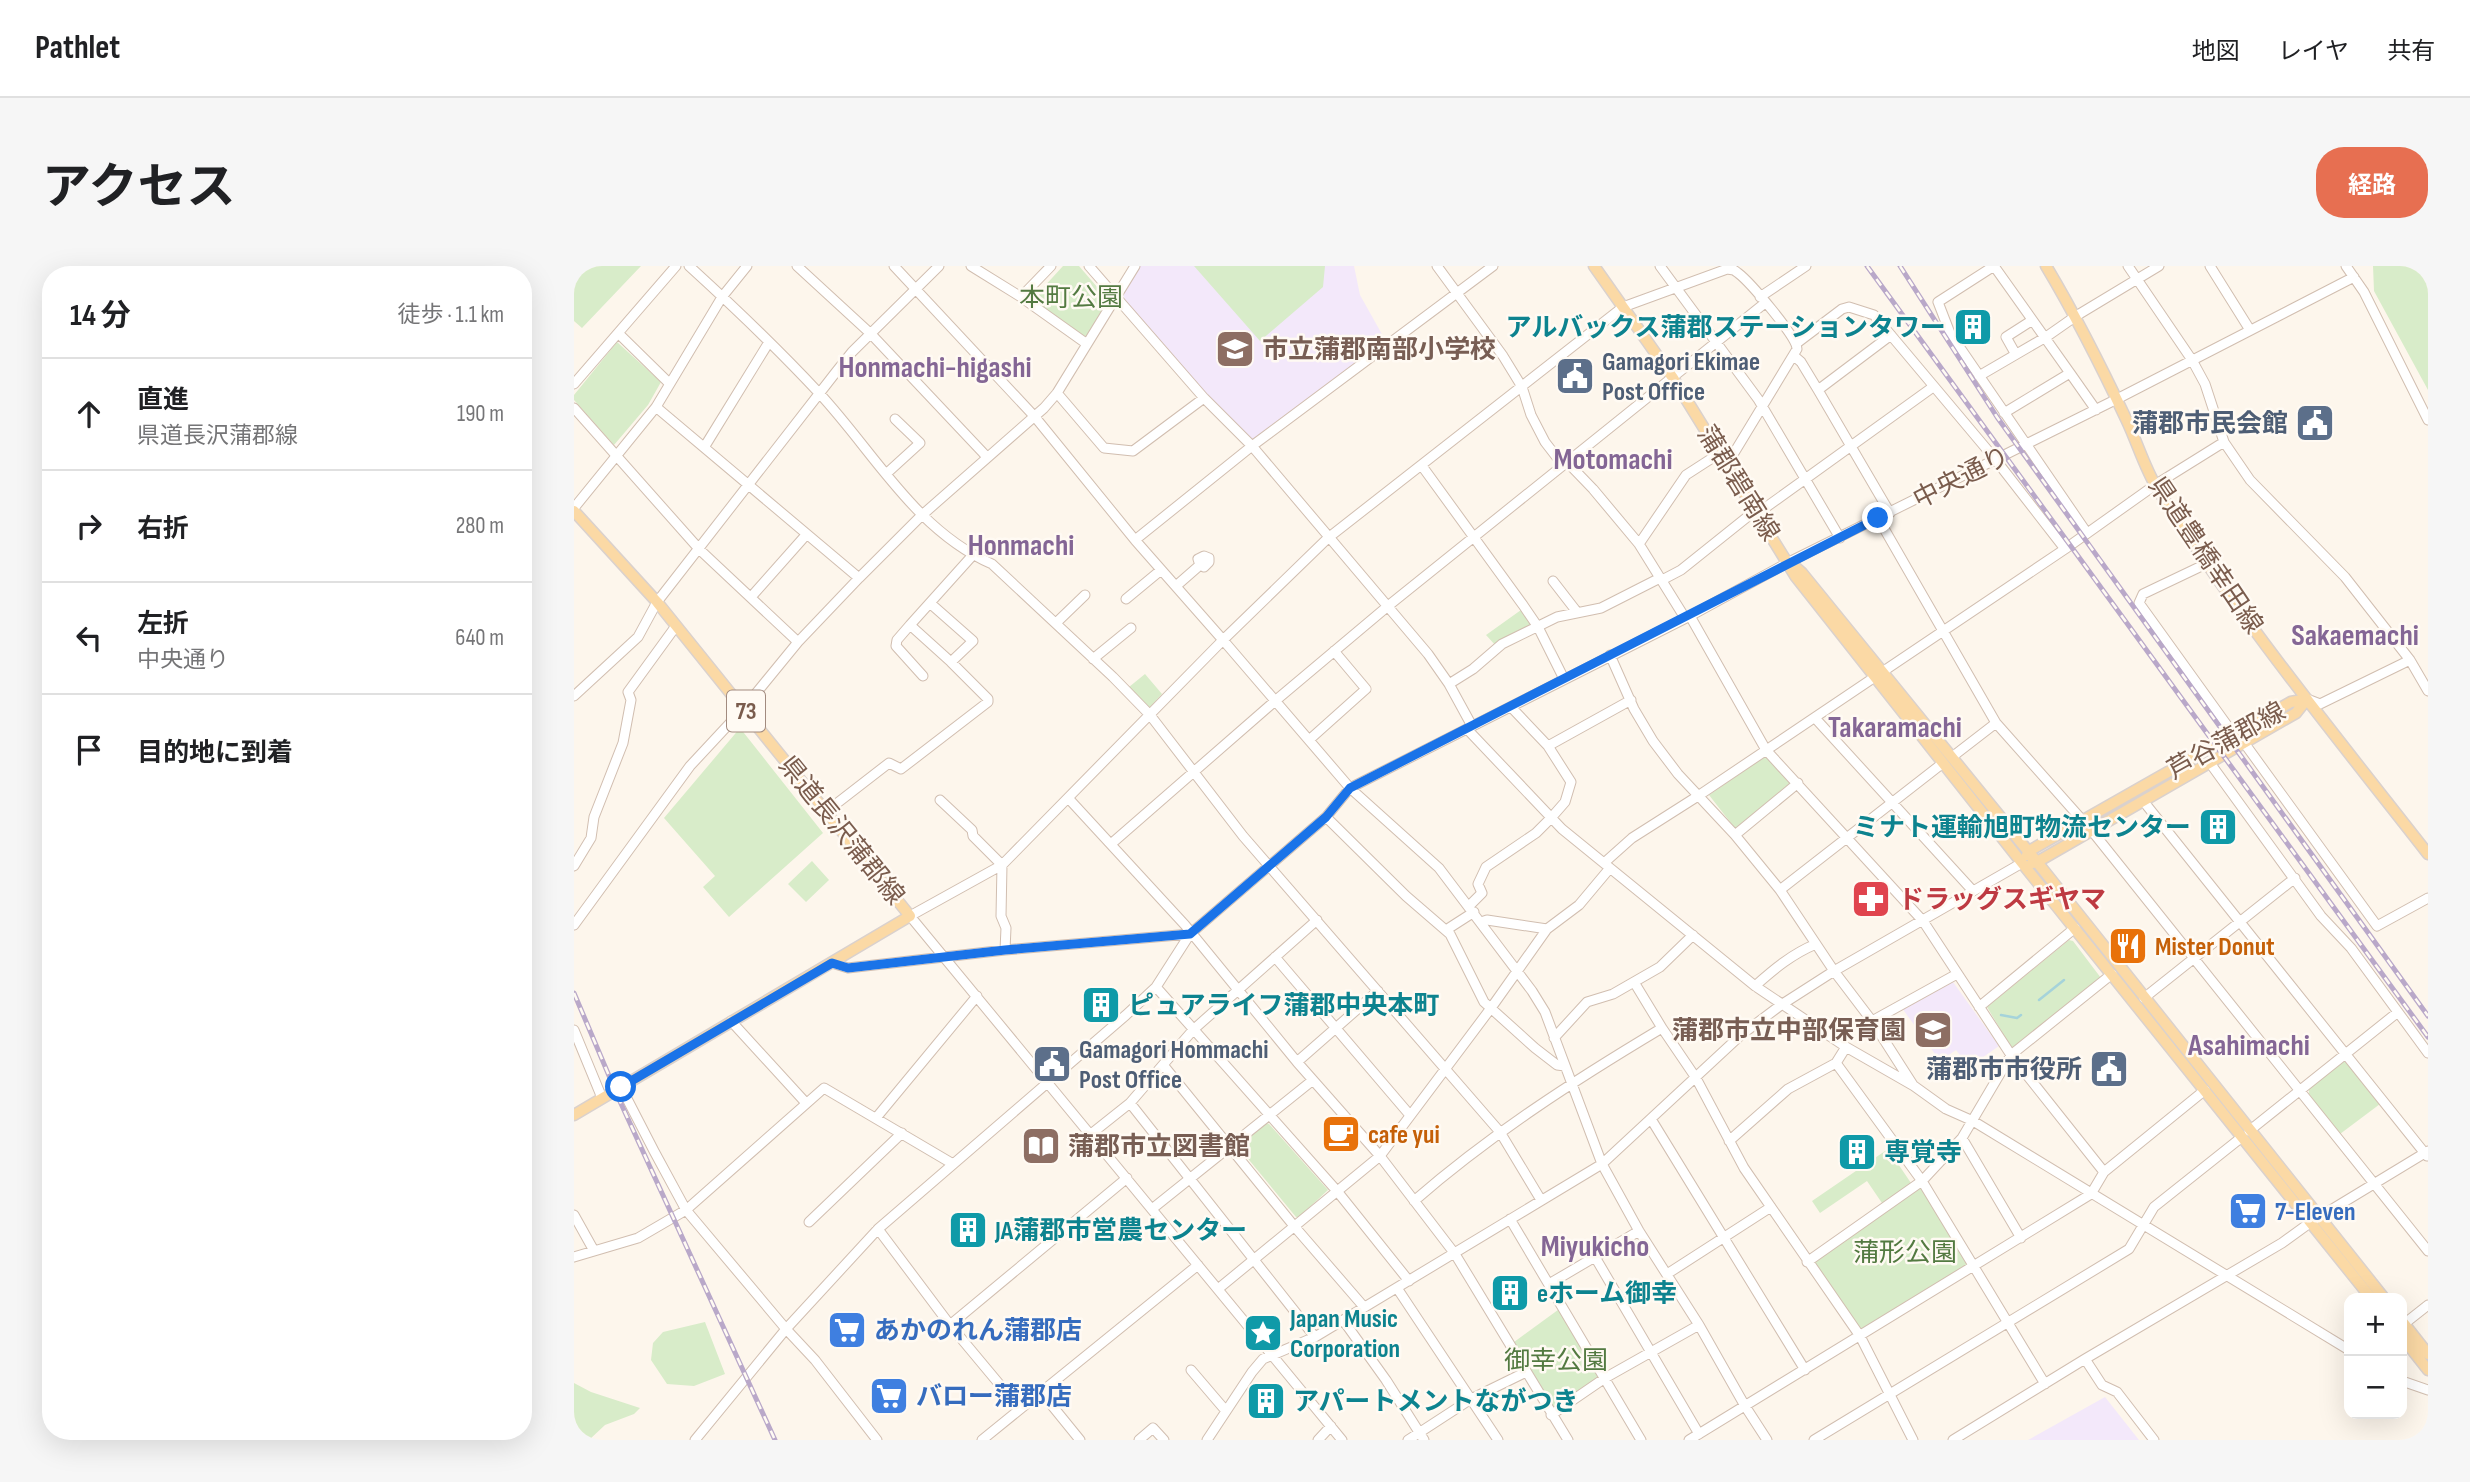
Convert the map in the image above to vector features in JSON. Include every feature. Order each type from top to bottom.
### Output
[{"type":"main road","name":"蒲郡碧南線","points":[[1594,266],[1673,378],[1789,562],[1802,572],[1878,674],[1948,760],[2038,862]]},
{"type":"main road","name":"県道豊橋幸田線","points":[[2046,266],[2076,316],[2155,485],[2307,699],[2426,847]]},
{"type":"main road","name":"県道長沢蒲郡線","points":[[574,509],[657,602],[910,916],[574,1115]]},
{"type":"main road","name":"芦谷蒲郡線","points":[[2022,863],[2029,852],[2291,702],[2307,699]]},
{"type":"main road","name":"芦谷蒲郡線","points":[[2022,863],[2038,862],[2245,744],[2296,713],[2307,699]]},
{"type":"main road","name":"蒲郡碧南線","points":[[1948,760],[2022,863]]},
{"type":"main road","points":[[2038,862],[2246,1134],[2315,1220],[2380,1293]]},
{"type":"main road","points":[[2022,863],[2205,1090],[2246,1134]]},
{"type":"main road","points":[[2315,1220],[2367,1293]]},
{"type":"main road","points":[[2407,1327],[2428,1354]]},
{"type":"main road","points":[[2407,1343],[2428,1370]]},
{"type":"street","points":[[574,384],[676,266]]},
{"type":"street","points":[[689,266],[820,394],[922,516],[972,555],[992,564],[1150,715],[1192,773],[1269,866],[1500,1132],[1541,1200]]},
{"type":"street","points":[[574,509],[656,407],[723,297],[747,266]]},
{"type":"street","points":[[797,266],[871,334],[987,457]]},
{"type":"street","points":[[894,266],[1035,417],[1135,540],[1350,788],[1426,855],[1481,922],[1545,1012],[1602,1164],[1639,1231],[1767,1440]]},
{"type":"street","points":[[574,696],[638,637],[657,602],[844,362],[939,266]]},
{"type":"street","points":[[971,266],[1021,297],[1087,344]]},
{"type":"street","points":[[1021,297],[1051,266]]},
{"type":"street","points":[[1089,266],[1204,398],[1252,446],[1429,654],[1449,684],[1470,728],[1551,818],[1781,1005],[1947,1109],[1973,1121],[2344,1347]]},
{"type":"street","points":[[574,925],[690,766],[744,708],[798,642],[922,516],[1035,417],[1057,393],[1135,266]]},
{"type":"street","points":[[1437,266],[1503,356],[1522,387],[1531,415],[1545,442],[1593,489],[1639,544],[1688,617],[1766,750],[1923,921],[2011,1055],[2104,1172]]},
{"type":"street","points":[[1135,540],[1252,446],[1493,266]]},
{"type":"street","points":[[1660,266],[1762,406],[1840,538]]},
{"type":"street","points":[[1111,844],[1388,606],[1564,462],[1717,343],[1762,300],[1806,266]]},
{"type":"street","points":[[2087,533],[1950,333],[1938,302],[1994,266],[2096,410]]},
{"type":"street","points":[[2128,266],[2192,360],[2205,384],[2224,442],[2250,480],[2345,577],[2410,660],[2428,691]]},
{"type":"street","points":[[1979,376],[2159,266]]},
{"type":"street","points":[[2210,266],[2250,330]]},
{"type":"street","points":[[2346,266],[2428,420]]},
{"type":"street","points":[[1342,1440],[910,916],[1002,865],[1223,640],[1328,538],[1623,307],[1677,289],[1727,267],[1740,275],[1797,343]]},
{"type":"street","name":"中央通り","points":[[695,1440],[786,1329],[878,1229],[1126,1015],[1156,986],[1190,934],[1326,817],[1350,788],[1688,617],[1789,562],[2096,410],[2354,277]]},
{"type":"street","points":[[1639,544],[1686,475],[1734,453],[1794,356],[1797,343],[1842,309],[1849,307],[1874,315],[1995,459],[2065,549]]},
{"type":"street","points":[[2015,353],[2006,337],[2031,321]]},
{"type":"street","points":[[618,334],[669,383]]},
{"type":"street","points":[[1818,390],[1891,335]]},
{"type":"street","points":[[705,446],[769,342]]},
{"type":"street","points":[[1794,356],[1801,362],[1890,513]]},
{"type":"street","points":[[2004,413],[2070,373]]},
{"type":"street","points":[[1449,684],[1473,669],[1502,644],[1557,617],[1601,608],[1681,570],[1757,511],[1933,387]]},
{"type":"street","points":[[1057,393],[1104,448],[1133,451],[1204,398]]},
{"type":"street","points":[[656,407],[859,578]]},
{"type":"street","points":[[574,408],[699,550],[798,642]]},
{"type":"street","points":[[886,474],[920,443],[895,419]]},
{"type":"street","points":[[1218,1289],[1380,1156],[1518,972],[1547,929],[1579,905],[1607,865],[1632,838],[1815,718],[2155,485],[2224,442]]},
{"type":"street","points":[[1422,466],[1538,627],[1564,680]]},
{"type":"street","points":[[1878,518],[1996,723],[2083,821]]},
{"type":"street","points":[[751,597],[806,535]]},
{"type":"street","points":[[923,676],[896,646],[897,640],[972,555]]},
{"type":"street","points":[[2208,563],[2143,594],[2139,603],[2234,735]]},
{"type":"street","points":[[1175,586],[1200,565]]},
{"type":"street","points":[[1126,599],[1161,570]]},
{"type":"street","points":[[1553,581],[1577,612]]},
{"type":"street","points":[[1056,623],[1085,596]]},
{"type":"street","points":[[931,604],[973,641],[951,662]]},
{"type":"street","points":[[827,811],[889,763],[901,769],[988,702],[951,662],[910,625]]},
{"type":"street","points":[[574,866],[590,838],[594,817],[623,743],[631,700],[628,692],[676,626]]},
{"type":"street","points":[[1093,659],[1131,628]]},
{"type":"street","points":[[1309,740],[1366,689],[1334,651]]},
{"type":"street","points":[[1610,655],[1653,741],[1780,890],[1914,1086]]},
{"type":"street","points":[[2307,699],[2320,704],[2410,660]]},
{"type":"street","points":[[1548,746],[1631,700]]},
{"type":"street","points":[[1446,930],[1471,909],[1482,894],[1478,884],[1486,867],[1536,833],[1551,818],[1565,802],[1571,782],[1548,746],[1511,707]]},
{"type":"street","points":[[1815,718],[1973,891]]},
{"type":"street","points":[[1780,890],[1996,723]]},
{"type":"street","points":[[2245,744],[2377,926],[2428,898]]},
{"type":"street","points":[[2210,763],[2321,916],[2351,948],[2428,1053]]},
{"type":"street","points":[[1735,835],[1798,783]]},
{"type":"street","points":[[1069,799],[1190,934],[1380,1156],[1455,1254],[1568,1440]]},
{"type":"street","points":[[940,800],[972,830],[973,836],[1002,865],[1001,916],[1007,933],[1005,950]]},
{"type":"street","points":[[1953,1440],[2427,1154],[2144,802]]},
{"type":"street","points":[[1326,817],[1406,896],[1450,934],[1483,1002],[1535,1048],[1557,1065],[1565,1066]]},
{"type":"street","points":[[2092,831],[2428,1251]]},
{"type":"street","points":[[1207,1440],[1263,1359],[1315,1337],[1602,1164],[1741,1035],[1781,1005],[1834,971],[2022,863]]},
{"type":"street","points":[[2144,998],[2295,878]]},
{"type":"street","points":[[1091,1134],[1130,1103],[1193,1030],[1317,920]]},
{"type":"street","points":[[1481,922],[1487,920],[1547,929]]},
{"type":"street","points":[[1979,1007],[2075,928]]},
{"type":"street","points":[[832,963],[848,968],[943,956],[1190,934]]},
{"type":"street","points":[[1554,1038],[1587,1002],[1612,994],[1660,967],[1693,936]]},
{"type":"street","points":[[1755,986],[1787,959],[1816,944]]},
{"type":"street","points":[[1275,957],[1409,1114]]},
{"type":"street","points":[[1871,1021],[1957,974]]},
{"type":"street","points":[[1807,1262],[1922,1181],[1962,1138],[2011,1055],[2112,974]]},
{"type":"street","points":[[1634,982],[1696,1078],[1744,1168],[1860,1336],[1913,1440]]},
{"type":"street","points":[[1156,986],[1337,1191],[1409,1281]]},
{"type":"street","points":[[1297,1062],[1378,992]]},
{"type":"street","points":[[876,1118],[977,996]]},
{"type":"street","points":[[1814,1440],[2129,1249],[2154,1207],[2398,1012]]},
{"type":"street","points":[[731,1021],[806,1103]]},
{"type":"street","points":[[1414,1201],[1500,1132],[1571,1082],[1662,1028]]},
{"type":"street","points":[[574,1030],[602,1098]]},
{"type":"street","points":[[1729,1141],[1788,1089],[1836,1063],[1846,1047]]},
{"type":"street","points":[[1836,1063],[1922,1181],[2045,1384]]},
{"type":"street","points":[[1164,1066],[1294,1226],[1364,1307]]},
{"type":"street","points":[[1153,1209],[1313,1080]]},
{"type":"street","points":[[621,1087],[686,1210],[815,1360],[877,1440]]},
{"type":"street","points":[[574,1257],[593,1249],[638,1238],[686,1210],[824,1088],[953,1164]]},
{"type":"street","points":[[1689,1440],[2091,1194],[2104,1172],[2205,1090]]},
{"type":"street","points":[[1130,1103],[1253,1262],[1315,1337]]},
{"type":"street","points":[[1651,1119],[1805,1370]]},
{"type":"street","points":[[809,1222],[902,1133]]},
{"type":"street","points":[[1962,1138],[2021,1238]]},
{"type":"street","points":[[950,1325],[1127,1178]]},
{"type":"street","points":[[1667,1274],[1771,1207]]},
{"type":"street","points":[[574,1215],[593,1249]]},
{"type":"street","points":[[1510,1219],[1641,1440]]},
{"type":"street","points":[[878,1229],[950,1325],[1020,1409]]},
{"type":"street","points":[[1549,1284],[1639,1231]]},
{"type":"street","points":[[1595,1257],[1699,1434]]},
{"type":"street","points":[[982,1440],[1198,1265]]},
{"type":"street","points":[[1397,1288],[1498,1440]]},
{"type":"street","points":[[2407,1319],[2428,1305]]},
{"type":"street","points":[[1343,1320],[1422,1436]]},
{"type":"street","points":[[1551,1415],[1605,1378],[1699,1325]]},
{"type":"street","points":[[2085,1359],[2102,1385],[2117,1392],[2154,1440]]},
{"type":"street","points":[[1191,1370],[1226,1411]]},
{"type":"street","points":[[1408,1440],[1422,1436],[1471,1399],[1526,1372]]},
{"type":"street","points":[[2407,1383],[2428,1390]]},
{"type":"street","points":[[1041,1392],[1080,1440]]},
{"type":"street","points":[[1318,1440],[1331,1426]]},
{"type":"street","points":[[1139,1440],[1153,1428],[1164,1440]]},
{"type":"shaded area","points":[[1135,266],[1354,266],[1360,295],[1388,345],[1252,446],[1115,296]]},
{"type":"shaded area","points":[[1953,982],[1999,1046],[1969,1067],[1956,1050],[1940,1061],[1902,1008]]},
{"type":"shaded area","points":[[2105,1397],[2139,1440],[2028,1440]]},
{"type":"green space","points":[[574,266],[641,266],[582,328],[574,321]]},
{"type":"green space","name":"本町公園","points":[[1063,266],[1079,266],[1110,302],[1087,341],[1031,301]]},
{"type":"green space","points":[[1194,266],[1325,266],[1323,287],[1260,341]]},
{"type":"green space","points":[[2373,266],[2428,266],[2428,390],[2374,291]]},
{"type":"green space","points":[[617,342],[661,382],[648,405],[614,445],[574,400],[574,395]]},
{"type":"green space","points":[[1521,610],[1536,631],[1496,646],[1486,635]]},
{"type":"green space","points":[[1145,674],[1162,694],[1149,708],[1129,687]]},
{"type":"green space","points":[[740,728],[823,833],[729,917],[703,887],[715,876],[664,818]]},
{"type":"green space","points":[[1766,756],[1789,780],[1789,784],[1737,828],[1734,827],[1709,795]]},
{"type":"green space","points":[[812,861],[829,880],[806,902],[788,884]]},
{"type":"green space","points":[[2069,940],[2073,941],[2101,978],[2016,1047],[2011,1047],[1987,1007]]},
{"type":"green space","points":[[2343,1058],[2380,1104],[2340,1134],[2309,1094],[2309,1089]]},
{"type":"green space","points":[[1266,1123],[1328,1190],[1299,1217],[1296,1217],[1240,1149],[1239,1144]]},
{"type":"green space","points":[[1888,1149],[1913,1186],[1884,1206],[1867,1181],[1820,1213],[1812,1201]]},
{"type":"green space","name":"蒲形公園","points":[[1922,1181],[1974,1267],[1860,1336],[1807,1262]]},
{"type":"green space","name":"御幸公園","points":[[1562,1307],[1605,1378],[1551,1415],[1510,1345]]},
{"type":"green space","points":[[705,1322],[725,1374],[694,1386],[667,1384],[651,1360],[653,1343],[663,1332]]},
{"type":"green space","points":[[574,1383],[591,1392],[640,1408],[634,1414],[605,1425],[589,1440],[574,1440]]},
{"type":"waterway","points":[[2039,1000],[2064,980]]},
{"type":"waterway","points":[[2001,1015],[2017,1018],[2021,1015]]},
{"type":"railway","points":[[1867,266],[2428,1037]]},
{"type":"railway","points":[[1900,266],[1997,417],[2428,1016]]},
{"type":"railway","points":[[574,993],[618,1097],[775,1440]]},
{"type":"place","name":"アルバックス蒲郡ステーションタワー","points":[[1973,327]]},
{"type":"place","name":"市立蒲郡南部小学校","points":[[1235,349]]},
{"type":"place","name":"Gamagori Ekimae Post Office","points":[[1575,376]]},
{"type":"place","name":"蒲郡市民会館","points":[[2315,423]]},
{"type":"place","name":"ミナト運輸旭町物流センター","points":[[2218,827]]},
{"type":"place","name":"ドラッグスギヤマ","points":[[1871,899]]},
{"type":"place","name":"Mister Donut","points":[[2128,946]]},
{"type":"place","name":"ピュアライフ蒲郡中央本町","points":[[1101,1005]]},
{"type":"place","name":"蒲郡市立中部保育園","points":[[1933,1030]]},
{"type":"place","name":"Gamagori Hommachi Post Office","points":[[1052,1064]]},
{"type":"place","name":"蒲郡市市役所","points":[[2109,1069]]},
{"type":"place","name":"cafe yui","points":[[1341,1134]]},
{"type":"place","name":"蒲郡市立図書館","points":[[1041,1146]]},
{"type":"place","name":"専覚寺","points":[[1857,1152]]},
{"type":"place","name":"7-Eleven","points":[[2248,1211]]},
{"type":"place","name":"JA蒲郡市営農センター","points":[[968,1230]]},
{"type":"place","name":"eホーム御幸","points":[[1510,1293]]},
{"type":"place","name":"あかのれん蒲郡店","points":[[847,1330]]},
{"type":"place","name":"Japan Music Corporation","points":[[1263,1333]]},
{"type":"place","name":"バロー蒲郡店","points":[[889,1396]]},
{"type":"place","name":"アパートメントながつき","points":[[1266,1401]]},
{"type":"district","name":"Honmachi-higashi","points":[[935,367]]},
{"type":"district","name":"Motomachi","points":[[1613,459]]},
{"type":"district","name":"Honmachi","points":[[1021,545]]},
{"type":"district","name":"Sakaemachi","points":[[2355,635]]},
{"type":"district","name":"Takaramachi","points":[[1895,727]]},
{"type":"district","name":"Asahimachi","points":[[2249,1045]]},
{"type":"district","name":"Miyukicho","points":[[1595,1246]]},
{"type":"route","points":[[621,1087],[832,963],[848,968],[943,956],[1190,934],[1326,817],[1350,788],[1878,518]]}]
